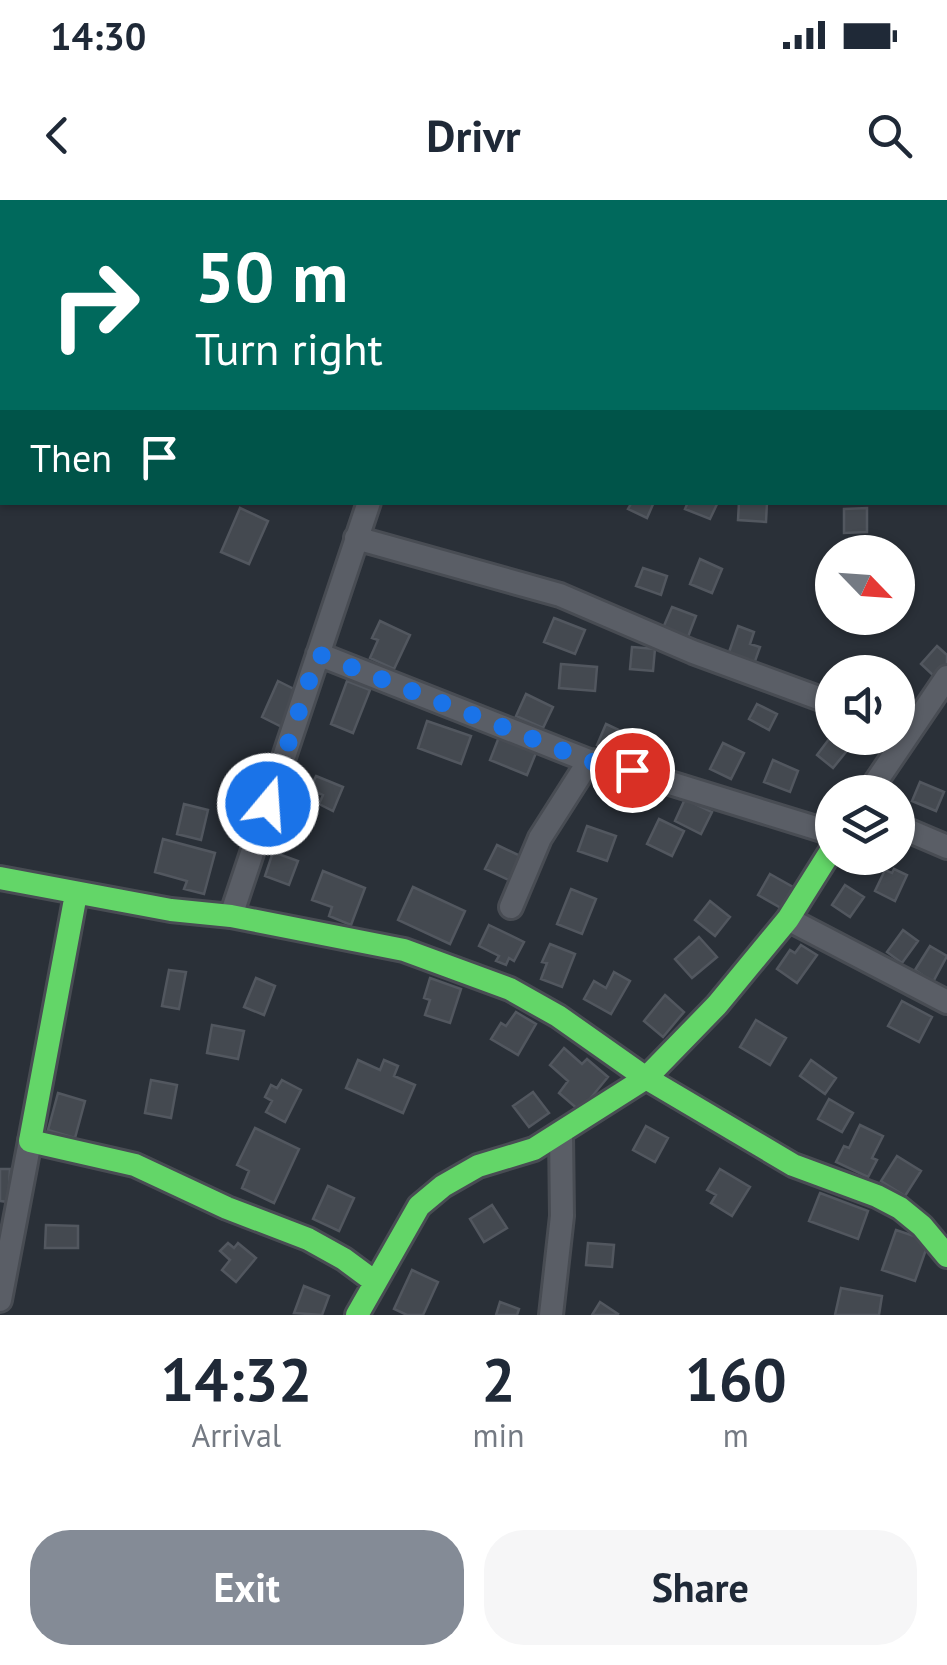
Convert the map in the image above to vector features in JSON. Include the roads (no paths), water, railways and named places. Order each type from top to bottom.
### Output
[{"type":"street","points":[[231,916],[368,505]]},
{"type":"street","points":[[356,538],[560,595],[693,652],[815,696]]},
{"type":"street","points":[[318,654],[589,761],[815,828]]},
{"type":"street","points":[[915,716],[947,677]]},
{"type":"street","points":[[511,907],[540,838],[589,761]]},
{"type":"street","points":[[915,833],[947,847]]},
{"type":"street","points":[[356,1315],[419,1206],[443,1186],[478,1166],[534,1149],[646,1078],[717,1005],[788,918],[816,875]]},
{"type":"street","points":[[0,878],[76,894],[231,916],[404,950],[510,989],[558,1016],[646,1078],[793,1165],[900,1208],[922,1226],[947,1256]]},
{"type":"street","points":[[0,1300],[76,894]]},
{"type":"street","points":[[788,918],[947,1002]]},
{"type":"street","points":[[551,1315],[562,1216],[561,1133]]},
{"type":"street","points":[[30,1141],[135,1166],[308,1239],[375,1282]]}]
